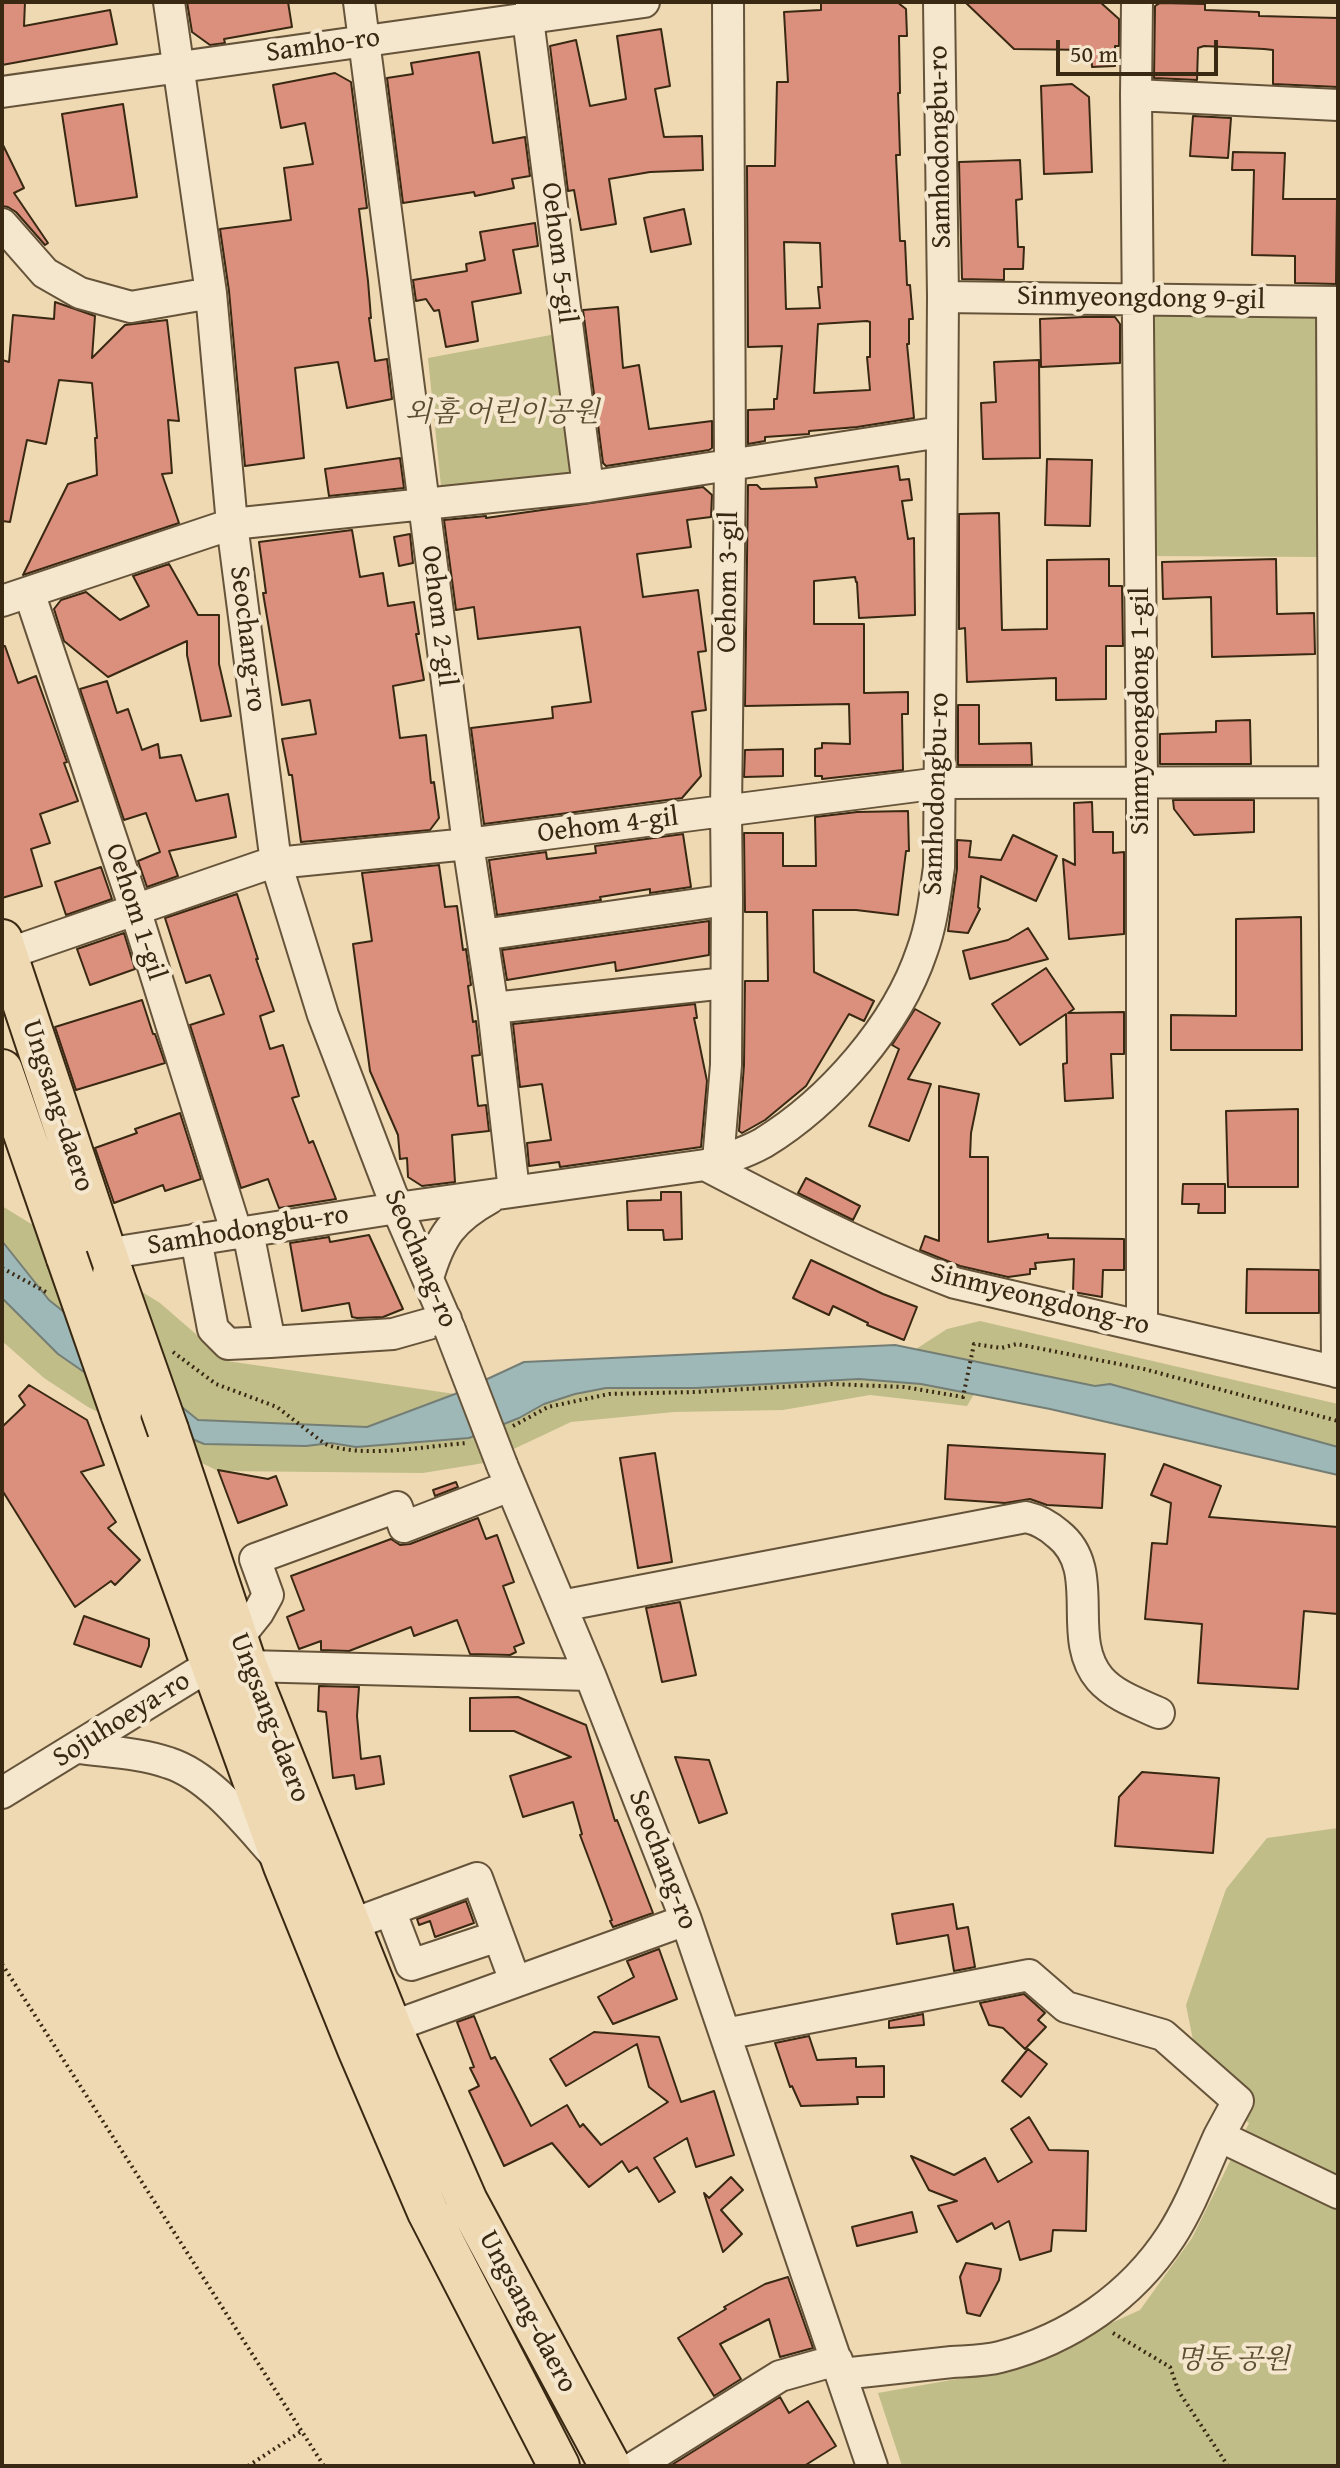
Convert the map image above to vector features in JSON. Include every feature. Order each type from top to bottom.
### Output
[{"type":"main road","name":"Ungsang-daero","points":[[4,947],[95,1262],[121,1413],[350,1925],[467,2201],[610,2466]]},
{"type":"main road","name":"Ungsang-daero","points":[[2,1070],[95,1262],[168,1430],[232,1657],[284,1866],[428,2212],[559,2466]]},
{"type":"street","name":"Seochang-ro","points":[[169,2],[211,293],[232,524],[276,863],[323,1015],[397,1208],[448,1324],[506,1476],[590,1675],[686,1920],[872,2466]]},
{"type":"street","name":"Oehom 2-gil","points":[[359,2],[468,844],[493,1008],[507,1192]]},
{"type":"street","name":"Samho-ro","points":[[2,92],[364,41],[530,10],[644,2]]},
{"type":"street","name":"Oehom 3-gil","points":[[712,1163],[726,1065],[730,464],[728,2]]},
{"type":"street","name":"Samhodongbu-ro","points":[[95,1262],[196,1239],[712,1163],[762,1143],[831,1089],[862,1055],[904,993],[922,953],[933,912],[939,867],[943,297],[939,2]]},
{"type":"street","name":"Sinmyeongdong 1-gil","points":[[1137,2],[1142,1326]]},
{"type":"street","name":"Oehom 5-gil","points":[[530,10],[588,487]]},
{"type":"street","points":[[1136,95],[1338,105]]},
{"type":"street","points":[[2,224],[45,273],[80,293],[131,307],[211,293]]},
{"type":"street","name":"Sinmyeongdong 9-gil","points":[[943,297],[1335,302]]},
{"type":"street","points":[[1335,302],[1338,1372]]},
{"type":"street","points":[[232,524],[588,487],[941,432]]},
{"type":"street","name":"Oehom 1-gil","points":[[232,524],[16,596],[135,909],[242,1233],[270,1342]]},
{"type":"street","name":"Oehom 4-gil","points":[[4,947],[276,863],[468,844],[940,783],[1336,782]]},
{"type":"street","points":[[482,935],[727,900]]},
{"type":"street","points":[[493,1008],[726,983]]},
{"type":"street","points":[[750,1148],[749,1169],[755,1191]]},
{"type":"street","name":"Sinmyeongdong-ro","points":[[712,1163],[755,1191],[817,1224],[955,1283],[1338,1372]]},
{"type":"street","points":[[428,1278],[436,1249],[447,1230],[462,1216],[507,1192]]},
{"type":"street","points":[[196,1239],[213,1329],[228,1344],[393,1334],[448,1324]]},
{"type":"street","points":[[506,1476],[404,1527],[397,1507],[255,1559],[268,1595],[232,1657],[590,1675]]},
{"type":"street","points":[[561,1606],[1026,1517],[1038,1519],[1066,1540],[1076,1553],[1081,1568],[1085,1643],[1099,1679],[1122,1695],[1159,1713]]},
{"type":"street","name":"Sojuhoeya-ro","points":[[2,1793],[232,1657]]},
{"type":"street","points":[[78,1748],[166,1761],[191,1773],[245,1821],[284,1866]]},
{"type":"street","points":[[350,1925],[477,1878],[515,1981]]},
{"type":"street","points":[[390,1910],[411,1965],[498,1936]]},
{"type":"street","points":[[391,2027],[686,1920]]},
{"type":"street","points":[[636,2466],[780,2376],[840,2367],[999,2357],[1057,2336],[1089,2318],[1134,2281],[1171,2236],[1238,2101],[1163,2035],[1066,2007],[1029,1975],[725,2034]]},
{"type":"street","points":[[1219,2136],[1338,2193]]},
{"type":"path","points":[[2,1268],[42,1290]]},
{"type":"path","points":[[509,1428],[548,1407],[609,1394],[832,1384],[904,1387],[963,1397],[974,1344],[1001,1348],[1017,1344],[1144,1369],[1338,1421]]},
{"type":"path","points":[[300,1424],[325,1444],[344,1450],[469,1443]]},
{"type":"path","points":[[2,1964],[324,2466]]},
{"type":"path","points":[[1089,2318],[1170,2367],[1179,2392],[1228,2466]]},
{"type":"path","points":[[248,2466],[302,2431]]},
{"type":"green space","points":[[1150,307],[1319,308],[1317,557],[1148,556]]},
{"type":"green space","name":"외홈 어린이공원","points":[[556,334],[578,455],[566,477],[448,496],[441,486],[428,358]]},
{"type":"green space","points":[[2,1206],[160,1303],[227,1361],[455,1394],[367,1427],[198,1420],[49,1300],[2,1241]]},
{"type":"green space","points":[[2,1298],[58,1354],[162,1426],[356,1447],[519,1418],[544,1404],[606,1388],[696,1388],[859,1379],[897,1380],[974,1394],[967,1406],[870,1395],[783,1410],[674,1412],[571,1422],[484,1463],[423,1473],[218,1471],[88,1407],[44,1378],[2,1341]]},
{"type":"green space","points":[[980,1321],[1338,1404],[1338,1447],[1110,1384],[1095,1386],[916,1349],[947,1329]]},
{"type":"green space","name":"명동 공원","points":[[1338,1828],[1338,2466],[902,2466],[878,2393],[1007,2370],[1140,2310],[1192,2238],[1249,2123],[1235,2115],[1196,2055],[1186,2005],[1226,1889],[1267,1838]]},
{"type":"water","points":[[2,1241],[49,1300],[198,1420],[367,1427],[455,1394],[524,1362],[895,1345],[1095,1386],[1110,1384],[1338,1447],[1338,1475],[1050,1409],[921,1384],[859,1379],[696,1388],[606,1388],[544,1404],[519,1418],[469,1438],[356,1447],[331,1443],[306,1446],[204,1444],[162,1426],[58,1354],[2,1298]]},
{"type":"building","points":[[2,2],[25,2],[24,26],[110,10],[117,44],[2,65]]},
{"type":"building","points":[[187,2],[288,2],[292,27],[224,39],[225,43],[210,45],[192,32]]},
{"type":"building","points":[[821,2],[897,2],[906,9],[907,36],[899,36],[900,155],[896,155],[900,241],[905,241],[907,285],[910,285],[913,319],[909,319],[907,344],[914,418],[809,431],[809,434],[765,437],[765,441],[748,444],[748,410],[774,409],[782,346],[748,347],[747,166],[775,166],[777,82],[788,82],[784,12],[821,10]],"holes":[[[784,242],[820,243],[820,308],[786,309]],[[870,322],[870,357],[867,357],[870,390],[814,393],[818,324]]]},
{"type":"building","points":[[965,2],[1100,2],[1119,19],[1115,66],[1092,67],[1091,50],[1014,49]]},
{"type":"building","points":[[1160,3],[1205,4],[1205,10],[1259,12],[1259,16],[1338,18],[1338,87],[1273,84],[1273,50],[1204,46],[1198,48],[1197,80],[1154,78],[1155,6]]},
{"type":"building","points":[[661,29],[670,86],[655,89],[664,137],[702,136],[703,170],[650,172],[609,179],[616,224],[581,230],[574,190],[568,191],[550,46],[576,40],[590,106],[626,99],[617,36]]},
{"type":"building","points":[[479,52],[493,143],[525,137],[530,176],[512,179],[514,188],[475,196],[474,192],[403,203],[387,78],[413,74],[411,63]]},
{"type":"building","points":[[335,73],[351,82],[367,208],[359,209],[369,318],[375,361],[387,359],[392,399],[347,408],[338,362],[295,368],[304,458],[245,466],[229,291],[220,229],[291,220],[284,168],[313,164],[305,123],[281,128],[273,85]]},
{"type":"building","points":[[1072,84],[1089,97],[1092,172],[1044,174],[1041,86]]},
{"type":"building","points":[[123,104],[137,197],[76,206],[62,114]]},
{"type":"building","points":[[1193,116],[1231,118],[1228,158],[1190,156]]},
{"type":"building","points":[[2,143],[24,188],[14,193],[48,243],[45,245],[16,212],[2,206]]},
{"type":"building","points":[[1233,152],[1285,153],[1283,199],[1337,199],[1336,284],[1295,283],[1295,256],[1252,255],[1254,170],[1232,170]]},
{"type":"building","points":[[1020,160],[1022,199],[1016,200],[1018,247],[1024,247],[1023,269],[1004,269],[1004,280],[962,279],[959,162]]},
{"type":"building","points":[[684,209],[691,244],[651,252],[644,218]]},
{"type":"building","points":[[535,223],[538,246],[513,250],[521,293],[472,302],[478,341],[446,347],[439,310],[434,311],[426,299],[416,301],[413,280],[467,271],[466,264],[485,260],[480,232]]},
{"type":"building","points":[[55,302],[95,316],[92,358],[125,325],[167,320],[179,421],[168,420],[172,473],[162,474],[179,523],[23,575],[68,484],[97,475],[92,383],[59,380],[46,444],[27,440],[10,522],[2,521],[2,360],[9,362],[13,315],[54,319]]},
{"type":"building","points":[[618,307],[623,368],[639,365],[649,429],[712,421],[712,448],[709,450],[606,466],[603,463],[583,310]]},
{"type":"building","points":[[1115,317],[1120,324],[1120,363],[1041,367],[1040,319]]},
{"type":"building","points":[[1039,360],[1040,458],[983,459],[981,403],[996,402],[994,362]]},
{"type":"building","points":[[400,458],[404,488],[329,496],[325,469]]},
{"type":"building","points":[[1047,459],[1092,460],[1090,526],[1045,525]]},
{"type":"building","points":[[898,466],[900,480],[909,479],[912,500],[902,501],[908,539],[914,538],[915,615],[859,618],[855,577],[814,581],[814,624],[864,624],[864,693],[908,692],[908,714],[902,714],[903,770],[822,779],[822,776],[815,776],[815,749],[822,748],[822,743],[850,744],[849,704],[745,706],[748,485],[757,485],[761,489],[817,487],[815,478]]},
{"type":"building","points":[[703,487],[712,495],[711,517],[687,520],[691,547],[637,554],[643,597],[698,590],[706,651],[698,652],[706,710],[692,712],[701,776],[682,798],[484,824],[471,728],[553,718],[552,707],[591,702],[580,627],[478,639],[474,607],[456,610],[444,520],[486,518]]},
{"type":"building","points":[[999,513],[1002,630],[1047,629],[1047,560],[1109,559],[1109,586],[1122,586],[1123,646],[1106,646],[1106,699],[1056,700],[1056,678],[967,682],[965,628],[959,629],[959,514]]},
{"type":"building","points":[[352,530],[360,577],[383,573],[388,606],[414,602],[424,680],[393,686],[400,738],[426,735],[431,783],[434,782],[439,818],[430,830],[301,842],[292,775],[289,775],[282,739],[316,734],[310,700],[282,705],[263,593],[266,593],[259,542]]},
{"type":"building","points":[[410,534],[413,563],[399,566],[394,537]]},
{"type":"building","points":[[1276,559],[1277,614],[1314,613],[1315,654],[1212,657],[1211,597],[1163,599],[1162,562]]},
{"type":"building","points":[[169,564],[198,615],[219,615],[219,664],[231,716],[201,721],[187,655],[187,641],[108,677],[64,641],[54,609],[61,600],[86,592],[120,620],[149,606],[133,576]]},
{"type":"building","points":[[2,646],[5,646],[18,683],[36,676],[78,801],[40,814],[50,843],[31,849],[42,886],[2,898]]},
{"type":"building","points":[[107,681],[117,713],[128,709],[142,750],[158,744],[160,758],[181,755],[196,801],[228,794],[236,837],[169,851],[178,876],[147,887],[138,861],[160,852],[146,813],[124,820],[80,689]]},
{"type":"building","points":[[958,705],[979,705],[979,744],[1031,743],[1032,765],[958,765]]},
{"type":"building","points":[[1250,720],[1251,764],[1160,764],[1160,734],[1216,732],[1216,721]]},
{"type":"building","points":[[783,749],[783,776],[744,777],[745,750]]},
{"type":"building","points":[[1173,800],[1254,800],[1254,832],[1194,835],[1174,809]]},
{"type":"building","points":[[1092,802],[1093,832],[1113,832],[1113,853],[1124,852],[1124,934],[1069,939],[1063,859],[1075,865],[1074,803]]},
{"type":"building","points":[[908,811],[909,851],[906,851],[898,915],[856,910],[813,910],[814,972],[874,1001],[864,1021],[849,1014],[806,1086],[765,1120],[742,1133],[739,1131],[745,981],[768,981],[767,912],[745,912],[744,833],[783,833],[783,866],[816,866],[815,817]]},
{"type":"building","points":[[683,834],[691,887],[650,893],[650,889],[600,897],[601,900],[497,915],[489,860],[546,852],[547,859],[596,853],[595,846]]},
{"type":"building","points":[[1013,835],[1057,856],[1036,901],[981,876],[980,909],[968,933],[948,931],[957,869],[957,840],[971,841],[969,857],[1001,860]]},
{"type":"building","points":[[439,865],[445,907],[457,906],[463,950],[466,949],[471,985],[468,986],[480,1055],[472,1056],[478,1106],[486,1105],[489,1131],[452,1135],[455,1182],[422,1186],[408,1177],[407,1158],[400,1159],[398,1135],[370,1071],[353,944],[372,941],[362,873]]},
{"type":"building","points":[[101,867],[112,899],[66,915],[55,882]]},
{"type":"building","points":[[237,894],[274,1011],[260,1016],[270,1049],[283,1045],[299,1096],[292,1098],[336,1199],[279,1208],[268,1179],[241,1188],[190,1025],[224,1014],[210,975],[186,983],[165,918]]},
{"type":"building","points":[[1301,917],[1302,1050],[1171,1050],[1171,1015],[1236,1016],[1236,919]]},
{"type":"building","points":[[709,921],[709,955],[616,971],[615,962],[507,980],[502,950]]},
{"type":"building","points":[[1028,928],[1048,959],[970,979],[963,951],[1008,940]]},
{"type":"building","points":[[124,933],[135,969],[90,985],[77,949]]},
{"type":"building","points":[[1046,968],[1074,1009],[1068,1013],[1124,1012],[1124,1054],[1111,1054],[1113,1098],[1065,1101],[1063,1064],[1067,1063],[1066,1014],[1020,1045],[992,1004]]},
{"type":"building","points":[[142,1000],[165,1063],[76,1090],[55,1027]]},
{"type":"building","points":[[695,1004],[697,1018],[694,1018],[707,1081],[701,1147],[560,1167],[559,1162],[529,1166],[527,1143],[551,1140],[542,1084],[520,1087],[513,1024]]},
{"type":"building","points":[[915,1009],[940,1023],[908,1079],[931,1084],[909,1141],[869,1126],[899,1049],[892,1045]]},
{"type":"building","points":[[939,1086],[979,1094],[971,1133],[970,1157],[988,1157],[988,1242],[1048,1234],[1048,1238],[1124,1239],[1124,1270],[1103,1270],[1102,1297],[1073,1292],[1074,1259],[1035,1263],[1036,1269],[1030,1269],[1030,1274],[1008,1277],[960,1266],[920,1250],[925,1236],[939,1241]]},
{"type":"building","points":[[1298,1109],[1298,1187],[1228,1187],[1226,1111]]},
{"type":"building","points":[[180,1113],[201,1179],[165,1191],[163,1185],[114,1203],[95,1148]]},
{"type":"building","points":[[806,1178],[860,1206],[853,1220],[798,1193]]},
{"type":"building","points":[[1183,1184],[1225,1184],[1225,1213],[1198,1213],[1199,1204],[1182,1204]]},
{"type":"building","points":[[661,1192],[681,1192],[682,1239],[664,1240],[663,1230],[628,1230],[627,1201],[661,1200]]},
{"type":"building","points":[[369,1235],[403,1309],[383,1317],[357,1318],[352,1317],[349,1303],[302,1311],[290,1243],[329,1237],[330,1242]]},
{"type":"building","points":[[811,1260],[917,1307],[904,1340],[867,1325],[833,1306],[829,1315],[793,1298]]},
{"type":"building","points":[[1247,1269],[1319,1270],[1319,1313],[1246,1313]]},
{"type":"building","points":[[29,1385],[87,1420],[104,1465],[81,1472],[116,1522],[108,1528],[140,1560],[115,1585],[111,1581],[75,1607],[2,1490],[2,1427],[25,1405],[19,1396]]},
{"type":"building","points":[[948,1445],[1105,1454],[1102,1508],[1047,1505],[1030,1499],[1005,1503],[945,1499]]},
{"type":"building","points":[[655,1453],[672,1562],[638,1568],[620,1458]]},
{"type":"building","points":[[1164,1464],[1221,1486],[1209,1517],[1338,1527],[1338,1614],[1304,1611],[1298,1689],[1198,1683],[1202,1624],[1145,1619],[1152,1543],[1167,1544],[1171,1503],[1151,1495]]},
{"type":"building","points":[[218,1470],[268,1479],[276,1476],[287,1505],[238,1523]]},
{"type":"building","points":[[456,1482],[458,1487],[435,1496],[433,1490]]},
{"type":"building","points":[[478,1518],[486,1539],[497,1535],[514,1582],[503,1586],[524,1643],[514,1647],[516,1652],[510,1655],[470,1654],[457,1620],[414,1636],[411,1627],[349,1651],[321,1650],[321,1641],[299,1649],[287,1617],[304,1610],[291,1576],[391,1539],[400,1545],[410,1544]]},
{"type":"building","points":[[680,1602],[696,1675],[662,1682],[646,1608]]},
{"type":"building","points":[[84,1616],[149,1639],[141,1667],[74,1644]]},
{"type":"building","points":[[319,1686],[359,1687],[357,1716],[361,1759],[380,1756],[384,1784],[356,1789],[354,1775],[333,1778],[326,1712],[318,1711]]},
{"type":"building","points":[[518,1697],[586,1725],[615,1821],[653,1913],[613,1927],[580,1835],[573,1802],[523,1817],[510,1776],[571,1757],[514,1731],[470,1731],[470,1698]]},
{"type":"building","points":[[675,1757],[709,1760],[727,1813],[699,1823]]},
{"type":"building","points":[[1142,1772],[1219,1778],[1213,1853],[1115,1846],[1119,1797]]},
{"type":"building","points":[[466,1901],[474,1923],[435,1937],[430,1921],[419,1925],[417,1919]]},
{"type":"building","points":[[953,1904],[957,1929],[968,1927],[975,1967],[954,1971],[948,1935],[897,1944],[892,1914]]},
{"type":"building","points":[[659,1949],[677,1999],[613,2024],[598,1997],[634,1977],[627,1961]]},
{"type":"building","points":[[1024,1994],[1045,2013],[1038,2020],[1046,2027],[1025,2049],[1003,2028],[989,2025],[980,2003]]},
{"type":"building","points":[[923,2014],[924,2025],[889,2028],[889,2021]]},
{"type":"building","points":[[474,2016],[491,2059],[495,2057],[531,2126],[567,2105],[580,2127],[583,2124],[601,2145],[668,2102],[649,2087],[637,2044],[566,2086],[550,2059],[594,2032],[659,2037],[681,2102],[714,2091],[734,2155],[696,2167],[687,2138],[654,2158],[675,2192],[659,2202],[637,2167],[629,2172],[622,2161],[589,2187],[552,2143],[504,2166],[469,2091],[479,2086],[470,2068],[474,2067],[457,2022]]},
{"type":"building","points":[[809,2036],[817,2060],[856,2058],[856,2067],[884,2066],[884,2097],[857,2097],[858,2104],[801,2106],[790,2087],[775,2043]]},
{"type":"building","points":[[1028,2049],[1047,2064],[1021,2097],[1002,2081]]},
{"type":"building","points":[[1029,2117],[1049,2150],[1088,2151],[1086,2231],[1053,2230],[1051,2251],[1020,2260],[1009,2221],[995,2229],[992,2223],[957,2242],[938,2206],[957,2201],[929,2190],[911,2156],[954,2175],[985,2158],[998,2182],[1032,2162],[1011,2129]]},
{"type":"building","points":[[731,2177],[743,2190],[721,2210],[742,2234],[723,2252],[704,2193],[709,2198]]},
{"type":"building","points":[[912,2212],[917,2232],[857,2246],[852,2227]]},
{"type":"building","points":[[966,2263],[1001,2269],[999,2280],[980,2316],[967,2313],[960,2277]]},
{"type":"building","points":[[788,2277],[813,2348],[780,2357],[769,2319],[720,2344],[741,2379],[714,2396],[678,2338],[765,2284]]},
{"type":"building","points":[[780,2397],[789,2413],[808,2401],[836,2446],[804,2466],[670,2466]]}]
